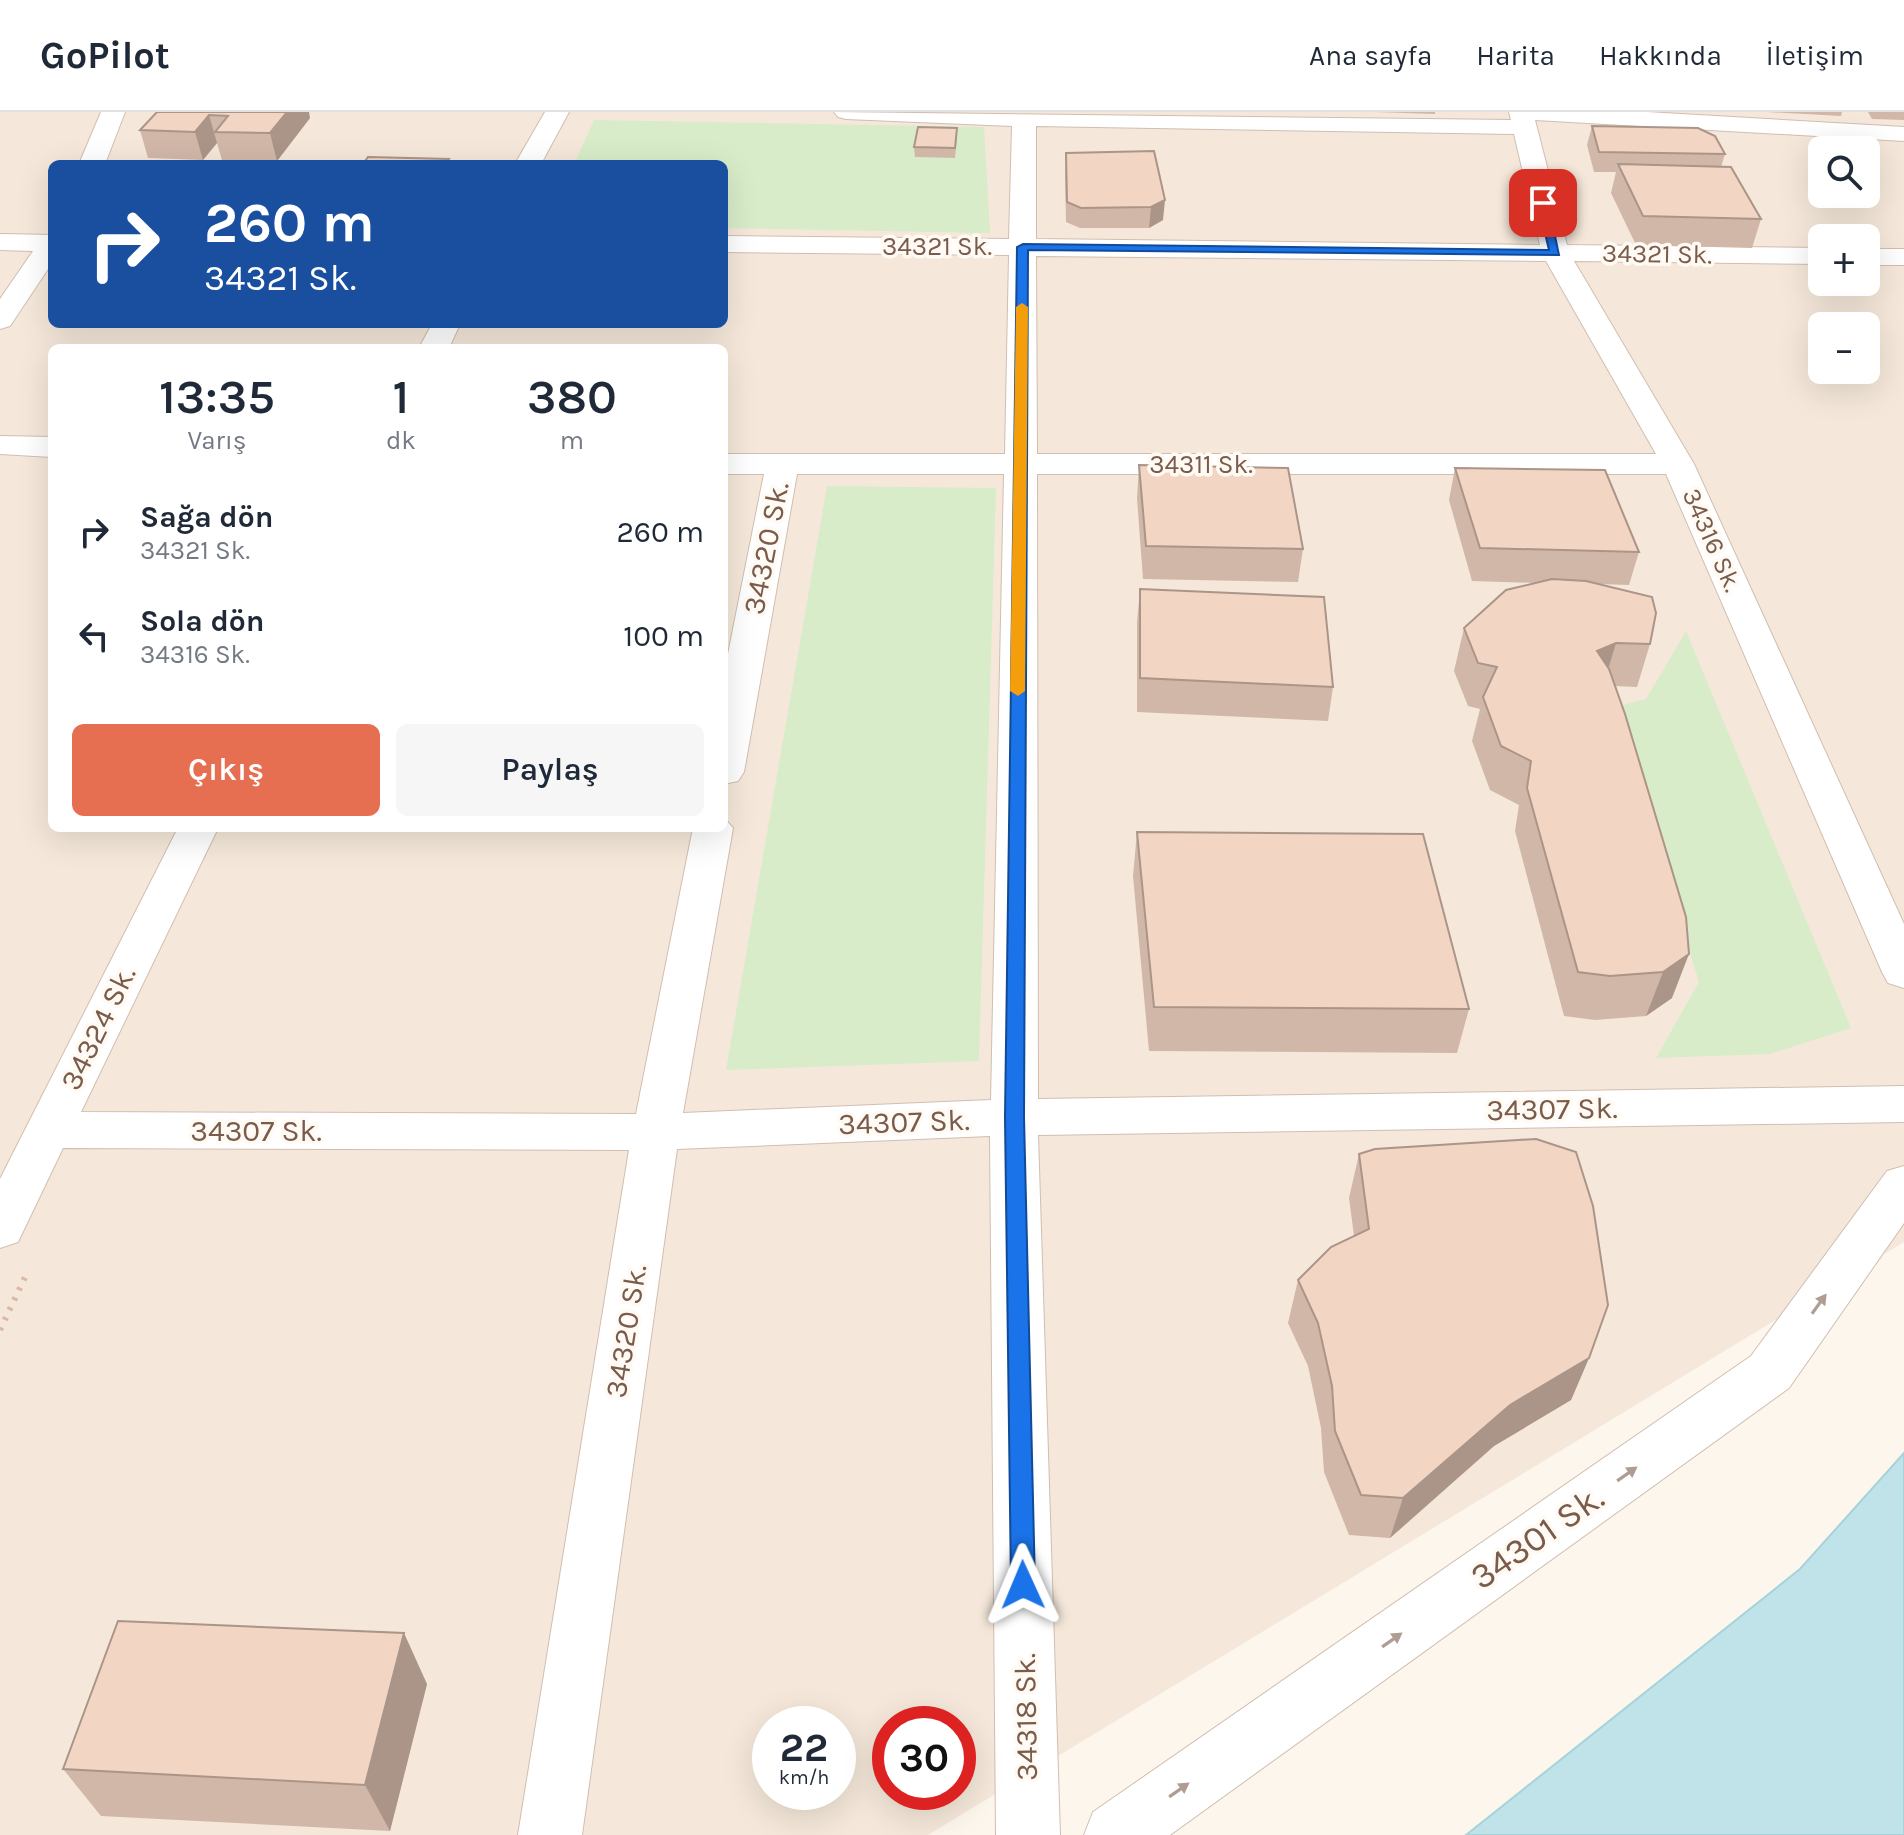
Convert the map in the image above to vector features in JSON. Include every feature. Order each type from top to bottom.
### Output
[{"type":"street","points":[[94,160],[113,112]]},
{"type":"street","points":[[530,160],[557,112]]},
{"type":"street","points":[[846,112],[1024,116],[1522,117],[1904,134]]},
{"type":"street","name":"34318 Sk.","points":[[1024,116],[1014,1117],[1028,1835]]},
{"type":"street","name":"34316 Sk.","points":[[1522,117],[1555,253],[1678,464],[1904,972]]},
{"type":"street","points":[[0,242],[48,243]]},
{"type":"street","name":"34321 Sk.","points":[[728,244],[1808,256]]},
{"type":"street","points":[[0,320],[48,249]]},
{"type":"street","points":[[1880,257],[1904,257]]},
{"type":"street","points":[[0,445],[48,447]]},
{"type":"street","name":"34311 Sk.","points":[[728,464],[1678,464]]},
{"type":"street","name":"34320 Sk.","points":[[728,751],[782,465]]},
{"type":"street","name":"34324 Sk.","points":[[0,1228],[196,832]]},
{"type":"street","name":"34320 Sk.","points":[[550,1835],[656,1132],[712,832]]},
{"type":"street","name":"34307 Sk.","points":[[47,1130],[656,1132],[1014,1117],[1904,1104]]},
{"type":"street","name":"34301 Sk.","points":[[1116,1835],[1770,1372],[1904,1185]]},
{"type":"shaded area","points":[[0,112],[1904,112],[1904,1242],[976,1806],[976,1706],[872,1706],[872,1810],[969,1810],[928,1835],[0,1835]]},
{"type":"green space","points":[[594,120],[984,127],[990,233],[728,228],[728,160],[576,160]]},
{"type":"green space","points":[[827,486],[996,488],[979,1061],[726,1070]]},
{"type":"green space","points":[[1686,631],[1851,1028],[1770,1054],[1656,1058],[1699,982],[1615,707],[1646,699]]},
{"type":"water","points":[[1904,1453],[1904,1835],[1466,1835],[1800,1569]]},
{"type":"building","points":[[157,112],[287,112],[270,133],[215,132],[228,116],[209,115],[195,132],[140,130]]},
{"type":"building","points":[[1592,126],[1698,128],[1715,136],[1725,154],[1599,152]]},
{"type":"building","points":[[918,127],[957,128],[955,148],[914,147]]},
{"type":"building","points":[[1154,151],[1165,200],[1151,207],[1081,208],[1067,202],[1066,153]]},
{"type":"building","points":[[368,157],[449,159],[448,160],[366,160]]},
{"type":"building","points":[[1618,164],[1731,167],[1761,219],[1643,216]]},
{"type":"building","points":[[1139,465],[1288,468],[1303,549],[1146,546]]},
{"type":"building","points":[[1455,468],[1605,470],[1639,552],[1480,548]]},
{"type":"building","points":[[1552,579],[1586,581],[1652,597],[1656,613],[1650,644],[1616,643],[1597,651],[1609,669],[1625,714],[1686,917],[1689,954],[1663,972],[1610,976],[1578,972],[1527,788],[1531,761],[1501,746],[1483,697],[1497,667],[1478,663],[1464,628],[1506,590]]},
{"type":"building","points":[[1140,589],[1324,597],[1333,687],[1140,678]]},
{"type":"building","points":[[1137,832],[1423,834],[1469,1009],[1154,1007]]},
{"type":"building","points":[[1536,1139],[1576,1152],[1593,1206],[1608,1305],[1589,1358],[1510,1405],[1403,1498],[1361,1495],[1335,1431],[1332,1386],[1318,1323],[1298,1280],[1331,1247],[1369,1229],[1359,1154],[1375,1149]]},
{"type":"building","points":[[118,1621],[404,1633],[365,1785],[63,1769]]},
{"type":"slow traffic","points":[[1018,691],[1022,307]]},
{"type":"route","points":[[1023,1585],[1014,1117],[1023,247],[1555,253],[1543,203]]}]
